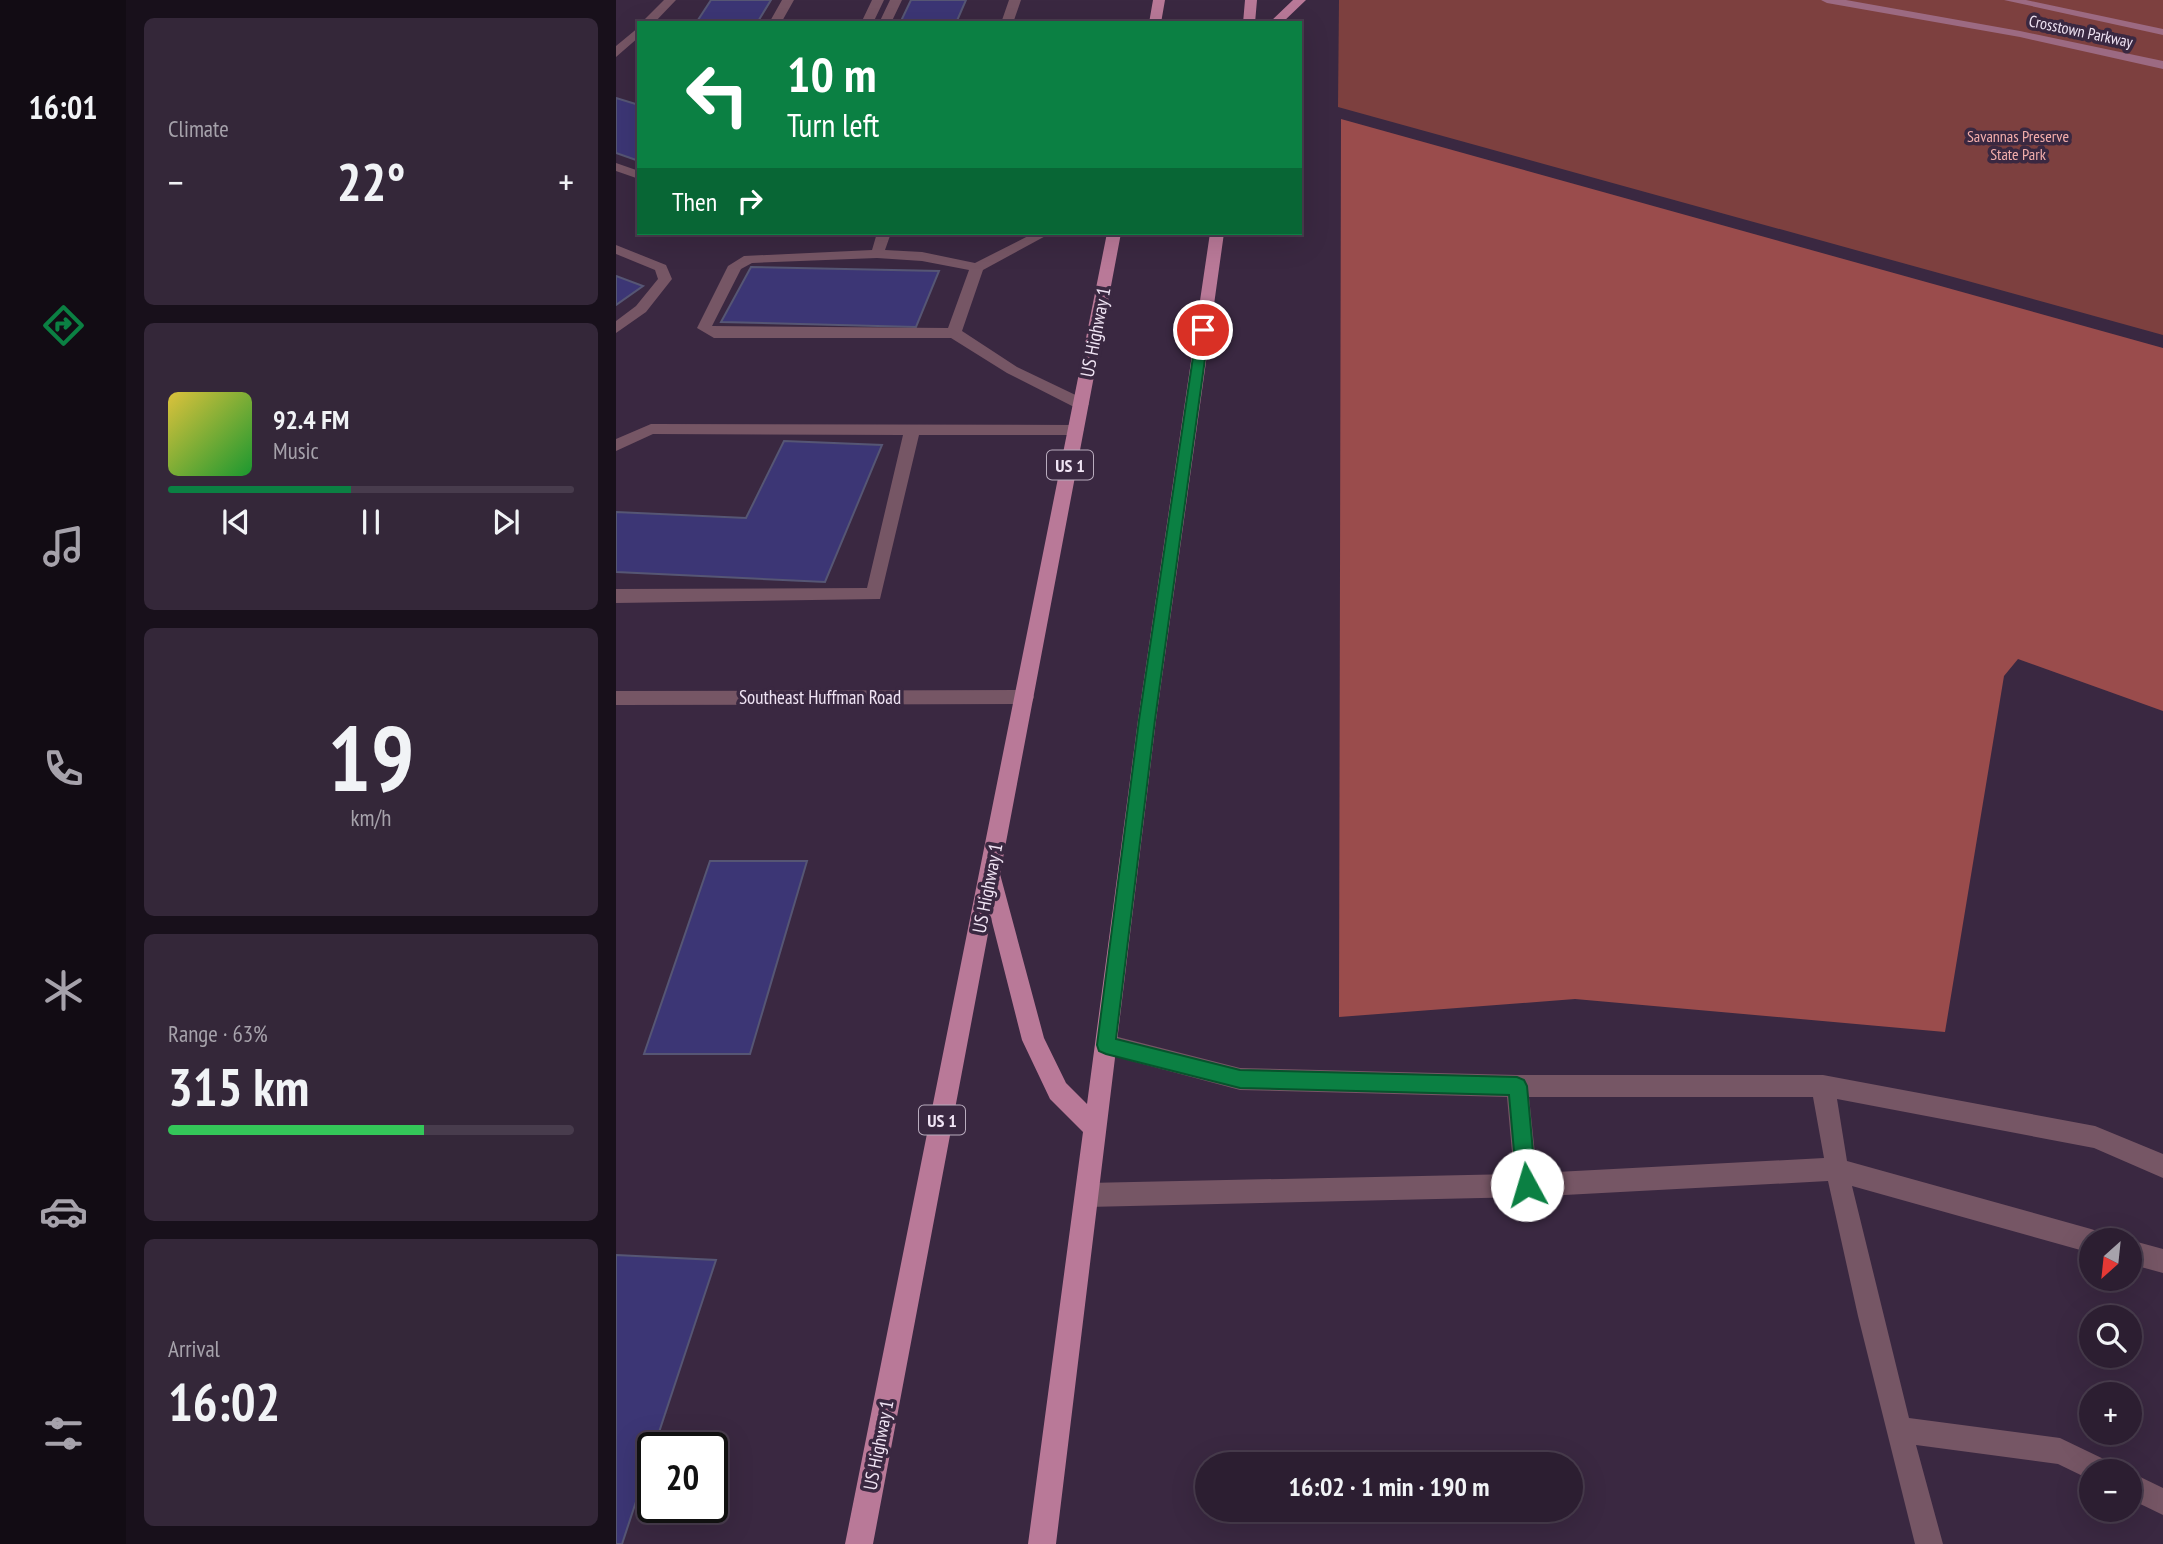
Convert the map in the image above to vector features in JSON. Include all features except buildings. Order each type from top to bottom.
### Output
[{"type":"main road","points":[[1249,21],[1251,0]]},
{"type":"main road","points":[[1277,21],[1300,0]]},
{"type":"main road","name":"Crosstown Parkway","points":[[1827,0],[2163,65]]},
{"type":"main road","name":"Crosstown Parkway","points":[[2010,0],[2163,32]]},
{"type":"main road","points":[[1155,21],[1158,1]]},
{"type":"main road","name":"US Highway 1","points":[[859,1544],[1114,235]]},
{"type":"main road","points":[[1042,1544],[1149,707],[1217,235]]},
{"type":"main road","points":[[990,872],[1033,1040],[1058,1091],[1094,1127]]},
{"type":"street","points":[[649,21],[670,0]]},
{"type":"street","points":[[776,21],[788,0]]},
{"type":"street","points":[[868,21],[878,0]]},
{"type":"street","points":[[886,21],[895,0]]},
{"type":"street","points":[[1008,21],[1015,0]]},
{"type":"street","points":[[616,53],[637,32]]},
{"type":"street","points":[[616,167],[637,173]]},
{"type":"street","points":[[877,254],[883,235]]},
{"type":"street","points":[[1040,235],[977,268],[946,260],[877,254],[749,259],[735,267],[706,330],[715,333],[954,333],[1012,370],[1081,404]]},
{"type":"street","points":[[616,249],[662,268],[665,279],[641,309],[616,328]]},
{"type":"street","points":[[954,333],[977,268]]},
{"type":"street","points":[[616,446],[651,429],[1076,429]]},
{"type":"street","points":[[616,596],[874,594],[912,429]]},
{"type":"street","name":"Southeast Huffman Road","points":[[616,698],[1025,697]]},
{"type":"street","points":[[1106,1045],[1240,1079],[1517,1086],[1823,1086],[2095,1137],[2163,1166]]},
{"type":"street","points":[[1517,1086],[1527,1185]]},
{"type":"street","points":[[1823,1086],[1835,1169],[1929,1544]]},
{"type":"street","points":[[1087,1195],[1527,1185],[1835,1169],[2079,1238]]},
{"type":"street","points":[[2142,1255],[2163,1261]]},
{"type":"street","points":[[1900,1430],[2060,1451],[2079,1460]]},
{"type":"street","points":[[2142,1491],[2163,1502]]},
{"type":"green space","name":"Savannas Preserve State Park","points":[[1339,0],[2163,0],[2163,335],[1338,107]]},
{"type":"shaded area","points":[[1341,119],[2163,348],[2163,711],[2018,659],[2004,676],[1945,1032],[1575,999],[1339,1017]]},
{"type":"route","points":[[1203,330],[1147,720],[1106,1045],[1240,1079],[1517,1086],[1527,1185]]}]
